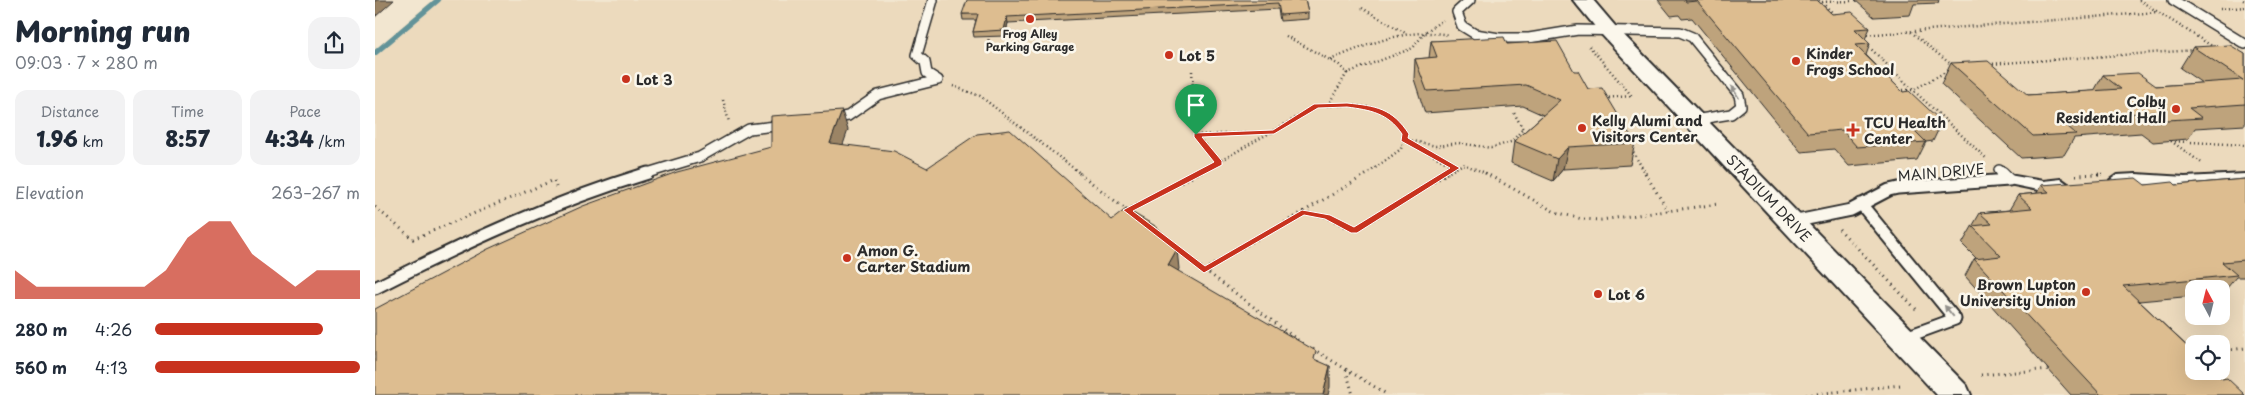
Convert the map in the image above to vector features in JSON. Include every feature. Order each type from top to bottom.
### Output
[{"type":"street","name":"STADIUM DRIVE","points":[[1583,0],[1609,31],[1956,395]]},
{"type":"street","points":[[2004,175],[2043,186],[2080,183]]},
{"type":"street","points":[[2099,181],[2136,179],[2185,182],[2245,178]]},
{"type":"lane","points":[[933,0],[917,55],[925,62],[927,73],[938,80]]},
{"type":"lane","points":[[1470,0],[1457,12],[1462,26],[1475,34],[1499,38],[1529,38],[1578,30],[1666,30],[1691,37],[1739,95],[1741,106],[1731,114],[1694,120]]},
{"type":"lane","points":[[2173,0],[2245,44]]},
{"type":"lane","points":[[819,120],[848,116],[878,95],[938,80]]},
{"type":"lane","points":[[375,288],[479,236],[586,192],[700,157],[749,129],[799,123]]},
{"type":"lane","name":"MAIN DRIVE","points":[[1792,222],[1851,210],[1889,190],[2004,175]]},
{"type":"lane","points":[[1861,204],[1955,319],[1903,338]]},
{"type":"path","points":[[1820,1],[1853,0]]},
{"type":"path","points":[[2139,0],[2216,49],[2206,50]]},
{"type":"path","points":[[1820,1],[1839,18],[1829,18]]},
{"type":"path","points":[[2220,9],[2245,7]]},
{"type":"path","points":[[1362,8],[1407,34]]},
{"type":"path","points":[[1328,106],[1347,73],[1413,48],[1425,32],[1457,12]]},
{"type":"path","points":[[2004,175],[1857,35],[2158,12]]},
{"type":"path","points":[[1330,60],[1407,34],[1425,32]]},
{"type":"path","points":[[1894,91],[1913,90],[1954,67],[1911,32]]},
{"type":"path","points":[[987,52],[989,36]]},
{"type":"path","points":[[1286,36],[1330,60],[1347,73]]},
{"type":"path","points":[[1587,44],[1632,96],[1601,99],[1606,106]]},
{"type":"path","points":[[1983,65],[2196,50]]},
{"type":"path","points":[[1192,71],[1196,135],[1219,163]]},
{"type":"path","points":[[938,80],[980,96],[1135,216]]},
{"type":"path","points":[[1127,210],[1219,163],[1317,106],[1347,105],[1375,108],[1396,120],[1405,134],[1401,149],[1376,169],[1204,270]]},
{"type":"path","points":[[1404,139],[1437,146],[1459,143],[1491,148],[1511,142],[1523,129],[1514,113]]},
{"type":"path","points":[[1196,135],[1274,132]]},
{"type":"path","points":[[1404,139],[1456,168]]},
{"type":"path","points":[[2206,166],[2171,141],[2245,145]]},
{"type":"path","points":[[1629,145],[1668,211]]},
{"type":"path","points":[[1302,212],[1327,217],[1354,231],[1463,164],[1488,174],[1555,212],[1582,219],[1601,220],[1718,204]]},
{"type":"path","points":[[375,207],[413,239],[555,180],[557,192]]},
{"type":"path","points":[[1826,216],[1916,309]]},
{"type":"path","points":[[1171,244],[1291,336],[1388,395]]},
{"type":"path","points":[[2230,350],[2245,348]]},
{"type":"path","points":[[1981,375],[2055,368]]},
{"type":"path","points":[[1345,369],[1353,395]]},
{"type":"path","points":[[1806,395],[1901,385]]},
{"type":"shaded area","points":[[433,0],[2245,0],[2245,395],[375,395],[375,49]]},
{"type":"building","name":"Frog Alley Parking Garage","points":[[967,0],[1305,0],[1308,13],[1280,15],[1278,3],[1007,17],[1004,30],[973,32],[978,14],[962,14]]},
{"type":"building","points":[[1685,0],[1817,0],[1832,14],[1852,12],[1870,28],[1855,29],[1870,44],[1855,45],[1903,92],[1909,91],[1942,122],[1909,125],[1926,142],[1857,147],[1842,130],[1808,133],[1697,1],[1686,2]]},
{"type":"building","points":[[1504,37],[1507,44],[1557,41],[1574,71],[1578,71],[1588,89],[1602,88],[1635,143],[1568,147],[1557,159],[1514,141],[1560,100],[1526,85],[1427,91],[1415,59],[1437,57],[1431,41]]},
{"type":"building","points":[[2230,45],[2245,54],[2245,104],[2189,108],[2202,118],[2167,120],[2155,112],[2058,118],[2076,134],[2033,136],[1951,63],[1988,61],[2028,95],[2121,89],[2103,75],[2138,73],[2156,86],[2243,80],[2193,47]]},
{"type":"building","name":"Amon G. Carter Stadium","points":[[842,111],[830,143],[894,151],[927,168],[977,134],[1010,130],[1112,220],[1126,209],[1157,227],[1177,249],[1168,265],[1316,351],[1314,359],[1330,366],[1323,395],[375,395],[375,309],[488,249],[583,206],[677,172],[771,147],[771,116]]},
{"type":"building","name":"Brown Lupton University Union","points":[[2136,178],[2145,185],[2173,182],[2176,185],[2245,179],[2245,260],[2222,262],[2237,275],[2123,286],[2185,345],[2185,380],[2229,380],[2245,395],[2101,395],[1974,259],[2001,256],[1972,226],[1992,224],[1980,213],[2032,208],[2018,195],[2049,192],[2041,185]]},
{"type":"waterway","points":[[375,53],[438,0]]},
{"type":"place","name":"Frog Alley Parking Garage","points":[[1030,19]]},
{"type":"place","name":"Lot 5","points":[[1169,55]]},
{"type":"place","name":"Kinder Frogs School","points":[[1796,61]]},
{"type":"place","name":"Lot 3","points":[[626,79]]},
{"type":"place","name":"Colby Residential Hall","points":[[2176,109]]},
{"type":"place","name":"Kelly Alumi and Visitors Center","points":[[1582,128]]},
{"type":"place","name":"TCU Health Center","points":[[1853,130]]},
{"type":"place","name":"Amon G. Carter Stadium","points":[[847,258]]},
{"type":"place","name":"Brown Lupton University Union","points":[[2086,292]]},
{"type":"place","name":"Lot 6","points":[[1598,294]]},
{"type":"route","points":[[1347,105],[1375,108],[1396,120],[1405,134],[1404,139],[1456,168],[1354,231],[1327,217],[1302,212],[1204,270],[1127,210],[1219,163],[1196,135],[1274,132],[1317,106],[1347,105]]}]
